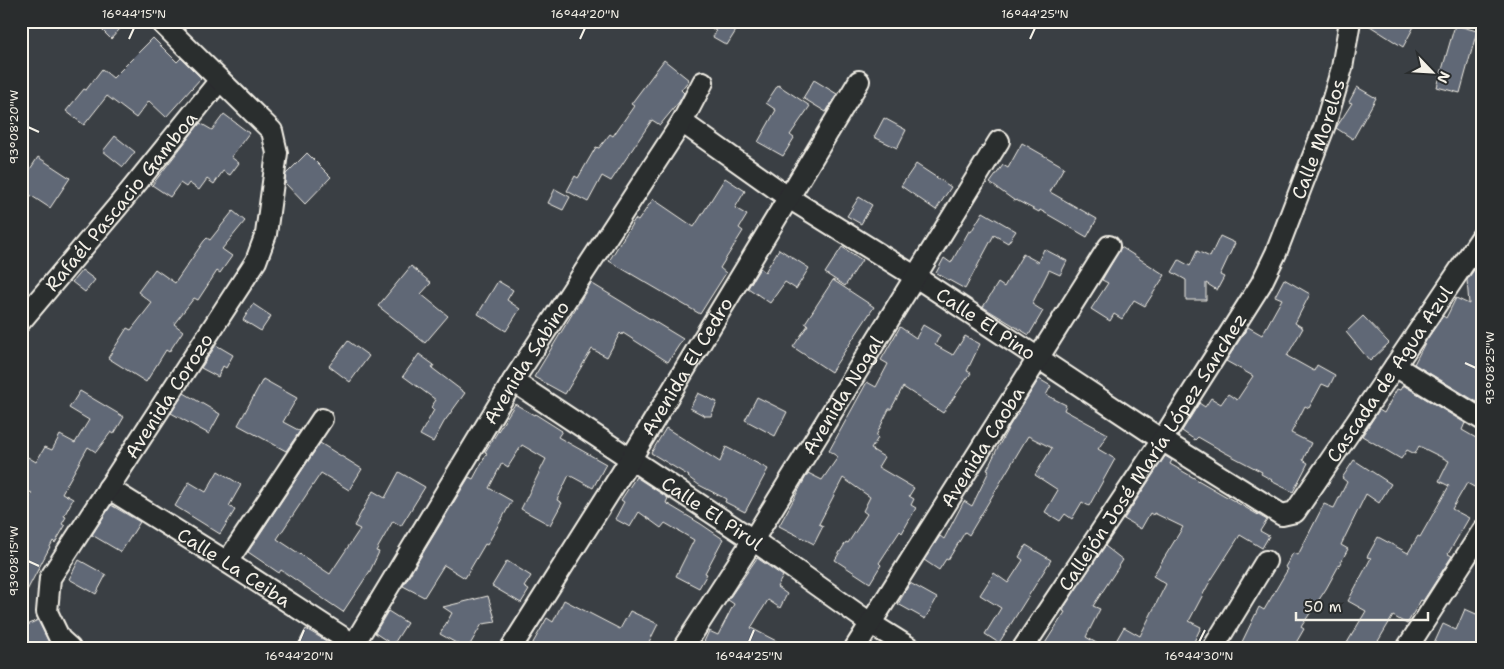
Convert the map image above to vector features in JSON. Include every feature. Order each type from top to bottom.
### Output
[{"type":"street","points":[[160,21],[220,80]]},
{"type":"street","name":"Calle Morelos","points":[[1276,253],[1325,126],[1342,68],[1350,21]]},
{"type":"street","name":"Avenida Corozo","points":[[70,648],[60,639],[47,612],[50,578],[256,261],[266,234],[277,153],[272,131],[220,80]]},
{"type":"street","name":"Rafaél Pascacio Gamboa","points":[[21,321],[118,206],[220,80]]},
{"type":"street","name":"Avenida Sabino","points":[[356,646],[513,381],[682,122],[703,82]]},
{"type":"street","name":"Avenida El Cedro","points":[[512,648],[630,460],[859,82]]},
{"type":"street","name":"Calle El Pino","points":[[682,122],[788,198],[916,278],[1272,510],[1282,515],[1295,512]]},
{"type":"street","name":"Avenida Nogal","points":[[683,648],[753,540],[1000,141]]},
{"type":"street","name":"Cascada de Agua Azul","points":[[1295,512],[1483,234]]},
{"type":"street","name":"Avenida Caoba","points":[[855,648],[1109,246]]},
{"type":"street","name":"Callejón José María López Sanchez","points":[[1023,648],[1162,440],[1261,284],[1276,253]]},
{"type":"street","points":[[1395,366],[1483,420]]},
{"type":"street","name":"Calle El Pirul","points":[[513,381],[753,540],[870,624],[910,648]]},
{"type":"street","points":[[227,562],[322,419]]},
{"type":"street","name":"Calle La Ceiba","points":[[108,488],[227,562],[356,646]]},
{"type":"street","points":[[1407,648],[1483,530]]},
{"type":"street","points":[[1212,648],[1266,561]]},
{"type":"building","points":[[93,21],[127,21],[111,39]]},
{"type":"building","points":[[700,21],[742,21],[727,45],[713,37],[716,31]]},
{"type":"building","points":[[1362,21],[1417,21],[1403,47]]},
{"type":"building","points":[[1455,25],[1477,31],[1460,93],[1437,87]]},
{"type":"building","points":[[153,38],[177,62],[181,58],[201,78],[166,117],[149,101],[136,118],[107,96],[84,125],[66,111],[84,89],[86,90],[102,69],[113,78]]},
{"type":"building","points":[[664,60],[689,80],[681,90],[684,93],[679,102],[660,125],[652,120],[611,181],[602,176],[588,202],[567,191],[575,176],[578,178],[596,147],[599,148],[610,134],[613,136],[634,106],[631,104]]},
{"type":"building","points":[[814,80],[837,94],[826,112],[803,98]]},
{"type":"building","points":[[778,85],[810,106],[790,135],[794,138],[783,156],[758,142],[776,110],[766,103]]},
{"type":"building","points":[[1357,87],[1376,98],[1353,139],[1336,128],[1352,103],[1349,102]]},
{"type":"building","points":[[224,114],[249,133],[231,157],[239,163],[230,175],[223,171],[214,184],[207,179],[199,190],[189,183],[186,187],[180,183],[170,197],[152,185],[200,123],[212,130]]},
{"type":"building","points":[[884,118],[906,130],[897,148],[874,137]]},
{"type":"building","points":[[115,136],[135,152],[123,167],[103,151]]},
{"type":"building","points":[[1022,143],[1064,167],[1050,192],[1097,219],[1087,237],[1040,210],[1039,212],[1015,201],[990,183],[1003,165],[1008,168]]},
{"type":"building","points":[[307,153],[331,177],[305,204],[285,183],[286,174]]},
{"type":"building","points":[[38,157],[70,178],[50,208],[21,189],[21,183]]},
{"type":"building","points":[[916,164],[951,187],[936,210],[901,186]]},
{"type":"building","points":[[725,178],[745,191],[735,208],[747,215],[739,228],[743,231],[720,268],[726,273],[700,314],[609,261],[635,219],[638,221],[653,199],[694,227]]},
{"type":"building","points":[[555,189],[570,197],[563,210],[548,203]]},
{"type":"building","points":[[859,197],[872,205],[861,224],[847,216]]},
{"type":"building","points":[[233,211],[245,221],[222,249],[232,256],[220,273],[217,271],[198,300],[194,298],[174,324],[183,331],[169,352],[166,350],[146,382],[108,358],[127,328],[131,330],[152,303],[138,292],[155,269],[175,283],[204,241],[207,238],[210,240]]},
{"type":"building","points":[[983,212],[1016,231],[1008,243],[994,235],[965,289],[936,273],[944,258],[951,263],[969,231],[971,232]]},
{"type":"building","points":[[1220,236],[1235,243],[1220,275],[1224,277],[1217,290],[1206,283],[1206,300],[1186,300],[1186,280],[1172,272],[1179,260],[1190,266],[1197,251],[1210,257]]},
{"type":"building","points":[[842,247],[862,260],[845,286],[825,273]]},
{"type":"building","points":[[1121,247],[1165,275],[1145,306],[1134,300],[1122,319],[1114,314],[1110,321],[1091,309],[1108,283],[1102,280]]},
{"type":"building","points":[[779,249],[809,268],[796,289],[785,282],[770,303],[748,288],[760,268],[765,272]]},
{"type":"building","points":[[1044,249],[1067,261],[1060,275],[1049,270],[1032,304],[1043,311],[1029,335],[983,307],[998,283],[1004,287],[1023,254],[1038,262]]},
{"type":"building","points":[[1483,257],[1483,401],[1478,399],[1477,402],[1414,364],[1427,339],[1443,316],[1446,318],[1456,298],[1469,304],[1467,280]]},
{"type":"building","points":[[411,266],[431,283],[421,294],[448,316],[425,343],[378,306]]},
{"type":"building","points":[[82,270],[95,280],[85,292],[72,282]]},
{"type":"building","points":[[1284,279],[1310,294],[1295,323],[1303,328],[1287,356],[1314,371],[1317,365],[1335,375],[1329,387],[1322,384],[1309,408],[1305,406],[1291,433],[1311,443],[1303,460],[1308,463],[1293,492],[1271,481],[1261,474],[1262,472],[1198,437],[1195,440],[1182,431],[1199,403],[1205,407],[1211,398],[1221,404],[1228,394],[1237,400],[1253,376],[1226,361],[1248,327],[1262,335],[1282,299],[1275,296]]},
{"type":"building","points":[[833,280],[874,307],[831,372],[793,347],[808,325],[805,323]]},
{"type":"building","points":[[498,281],[513,290],[507,300],[520,309],[506,331],[478,314]]},
{"type":"building","points":[[591,283],[683,339],[668,362],[623,333],[622,335],[620,333],[607,357],[592,349],[565,394],[534,377]]},
{"type":"building","points":[[253,304],[271,316],[261,331],[243,320]]},
{"type":"building","points":[[1363,316],[1389,343],[1370,361],[1346,332]]},
{"type":"building","points":[[923,325],[940,335],[935,345],[953,355],[965,336],[980,344],[967,371],[971,373],[943,413],[903,387],[891,409],[889,409],[876,436],[878,438],[871,449],[884,457],[878,467],[914,488],[909,496],[914,499],[911,505],[916,508],[902,533],[900,531],[879,563],[881,565],[870,583],[835,560],[867,514],[863,511],[870,497],[843,478],[819,524],[823,526],[814,544],[779,526],[808,473],[822,480],[838,457],[829,451],[867,382],[876,387],[888,364],[881,360],[900,327],[916,338]]},
{"type":"building","points":[[348,341],[369,356],[350,382],[329,366]]},
{"type":"building","points":[[216,345],[233,355],[226,368],[223,366],[218,377],[201,368]]},
{"type":"building","points":[[419,354],[434,365],[432,368],[465,393],[444,422],[433,442],[420,435],[434,410],[431,407],[436,400],[403,376]]},
{"type":"building","points":[[263,379],[297,398],[283,422],[300,431],[286,451],[238,425]]},
{"type":"building","points":[[1039,379],[1051,386],[1046,395],[1066,405],[1064,410],[1108,434],[1098,449],[1115,459],[1089,506],[1082,502],[1072,519],[1065,514],[1060,521],[1045,512],[1058,490],[1035,475],[1052,448],[1028,436],[969,535],[965,532],[948,560],[946,559],[939,570],[924,560],[940,536],[944,539],[964,501],[972,506],[989,471],[987,470],[997,449]]},
{"type":"building","points":[[1403,385],[1465,423],[1462,430],[1483,442],[1483,475],[1476,488],[1467,483],[1452,509],[1469,518],[1448,554],[1452,556],[1423,601],[1421,600],[1407,624],[1393,616],[1374,648],[1344,648],[1366,611],[1348,601],[1371,558],[1367,557],[1378,537],[1408,553],[1418,536],[1420,537],[1449,486],[1439,481],[1449,461],[1419,446],[1415,454],[1407,450],[1401,459],[1362,436],[1379,410],[1384,413],[1397,389],[1400,390]]},
{"type":"building","points":[[80,391],[124,417],[114,434],[111,432],[96,452],[88,447],[62,493],[73,499],[64,516],[66,517],[62,524],[65,526],[55,543],[53,541],[21,602],[21,512],[32,493],[21,488],[21,453],[36,462],[45,447],[52,450],[60,435],[75,443],[89,420],[69,408]]},
{"type":"building","points":[[184,393],[220,414],[209,434],[171,413]]},
{"type":"building","points":[[698,393],[717,402],[711,416],[705,416],[690,408]]},
{"type":"building","points":[[757,397],[787,412],[775,436],[745,420]]},
{"type":"building","points":[[515,404],[562,431],[558,437],[606,464],[593,488],[569,475],[557,500],[562,503],[550,525],[521,509],[546,459],[522,445],[508,467],[502,463],[489,488],[512,501],[487,545],[485,544],[465,578],[444,565],[424,597],[403,586],[469,477],[473,479],[487,453],[485,452]]},
{"type":"building","points":[[666,428],[720,462],[726,447],[768,469],[745,512],[725,502],[726,499],[699,485],[689,476],[651,453]]},
{"type":"building","points":[[320,443],[362,469],[349,490],[321,473],[277,539],[330,574],[360,529],[354,526],[373,491],[385,498],[399,472],[425,487],[401,526],[393,521],[376,551],[379,552],[370,571],[343,612],[281,570],[279,573],[248,552]]},
{"type":"building","points":[[1165,456],[1172,460],[1170,464],[1267,520],[1260,531],[1269,536],[1262,548],[1240,535],[1208,585],[1189,621],[1201,627],[1191,648],[1112,648],[1124,627],[1140,636],[1166,584],[1153,576],[1183,527],[1154,513],[1153,515],[1150,513],[1141,529],[1124,519]]},
{"type":"building","points":[[1354,460],[1391,484],[1379,503],[1366,494],[1341,545],[1348,549],[1326,589],[1301,627],[1304,629],[1293,648],[1250,648],[1242,642],[1259,607],[1264,610],[1288,569],[1285,567],[1293,553],[1298,555],[1324,504],[1334,508],[1347,482],[1342,478]]},
{"type":"building","points":[[218,471],[241,485],[229,506],[235,510],[220,534],[175,506],[189,482],[206,492]]},
{"type":"building","points":[[636,477],[668,498],[666,503],[723,539],[699,588],[676,576],[694,540],[665,523],[661,528],[639,512],[630,527],[615,519],[624,502],[621,500]]},
{"type":"building","points":[[111,505],[140,522],[121,552],[92,535]]},
{"type":"building","points":[[1026,545],[1051,560],[999,643],[985,634],[1001,608],[980,595],[994,573],[1008,583],[1023,560],[1019,557]]},
{"type":"building","points":[[1105,546],[1123,560],[1093,606],[1100,609],[1086,637],[1105,648],[1042,648],[1065,612],[1063,611],[1066,604]]},
{"type":"building","points":[[757,558],[783,576],[777,587],[787,594],[780,608],[768,600],[751,628],[790,648],[701,648],[709,631],[718,635],[734,604],[728,600]]},
{"type":"building","points":[[79,560],[106,575],[96,594],[69,579]]},
{"type":"building","points":[[507,561],[531,576],[524,587],[529,590],[521,603],[492,586]]},
{"type":"building","points":[[910,583],[937,598],[925,619],[898,604]]},
{"type":"building","points":[[488,596],[496,622],[482,624],[468,648],[440,634],[452,613],[443,607]]},
{"type":"building","points":[[564,600],[620,629],[630,611],[658,624],[646,648],[530,648],[547,618],[553,622]]},
{"type":"building","points":[[1465,609],[1483,617],[1483,648],[1432,648],[1443,624],[1456,630]]},
{"type":"building","points":[[388,611],[407,623],[393,645],[375,633]]},
{"type":"building","points":[[38,620],[52,648],[21,648],[21,628]]},
{"type":"building","points":[[306,629],[323,639],[337,648],[296,648]]}]
